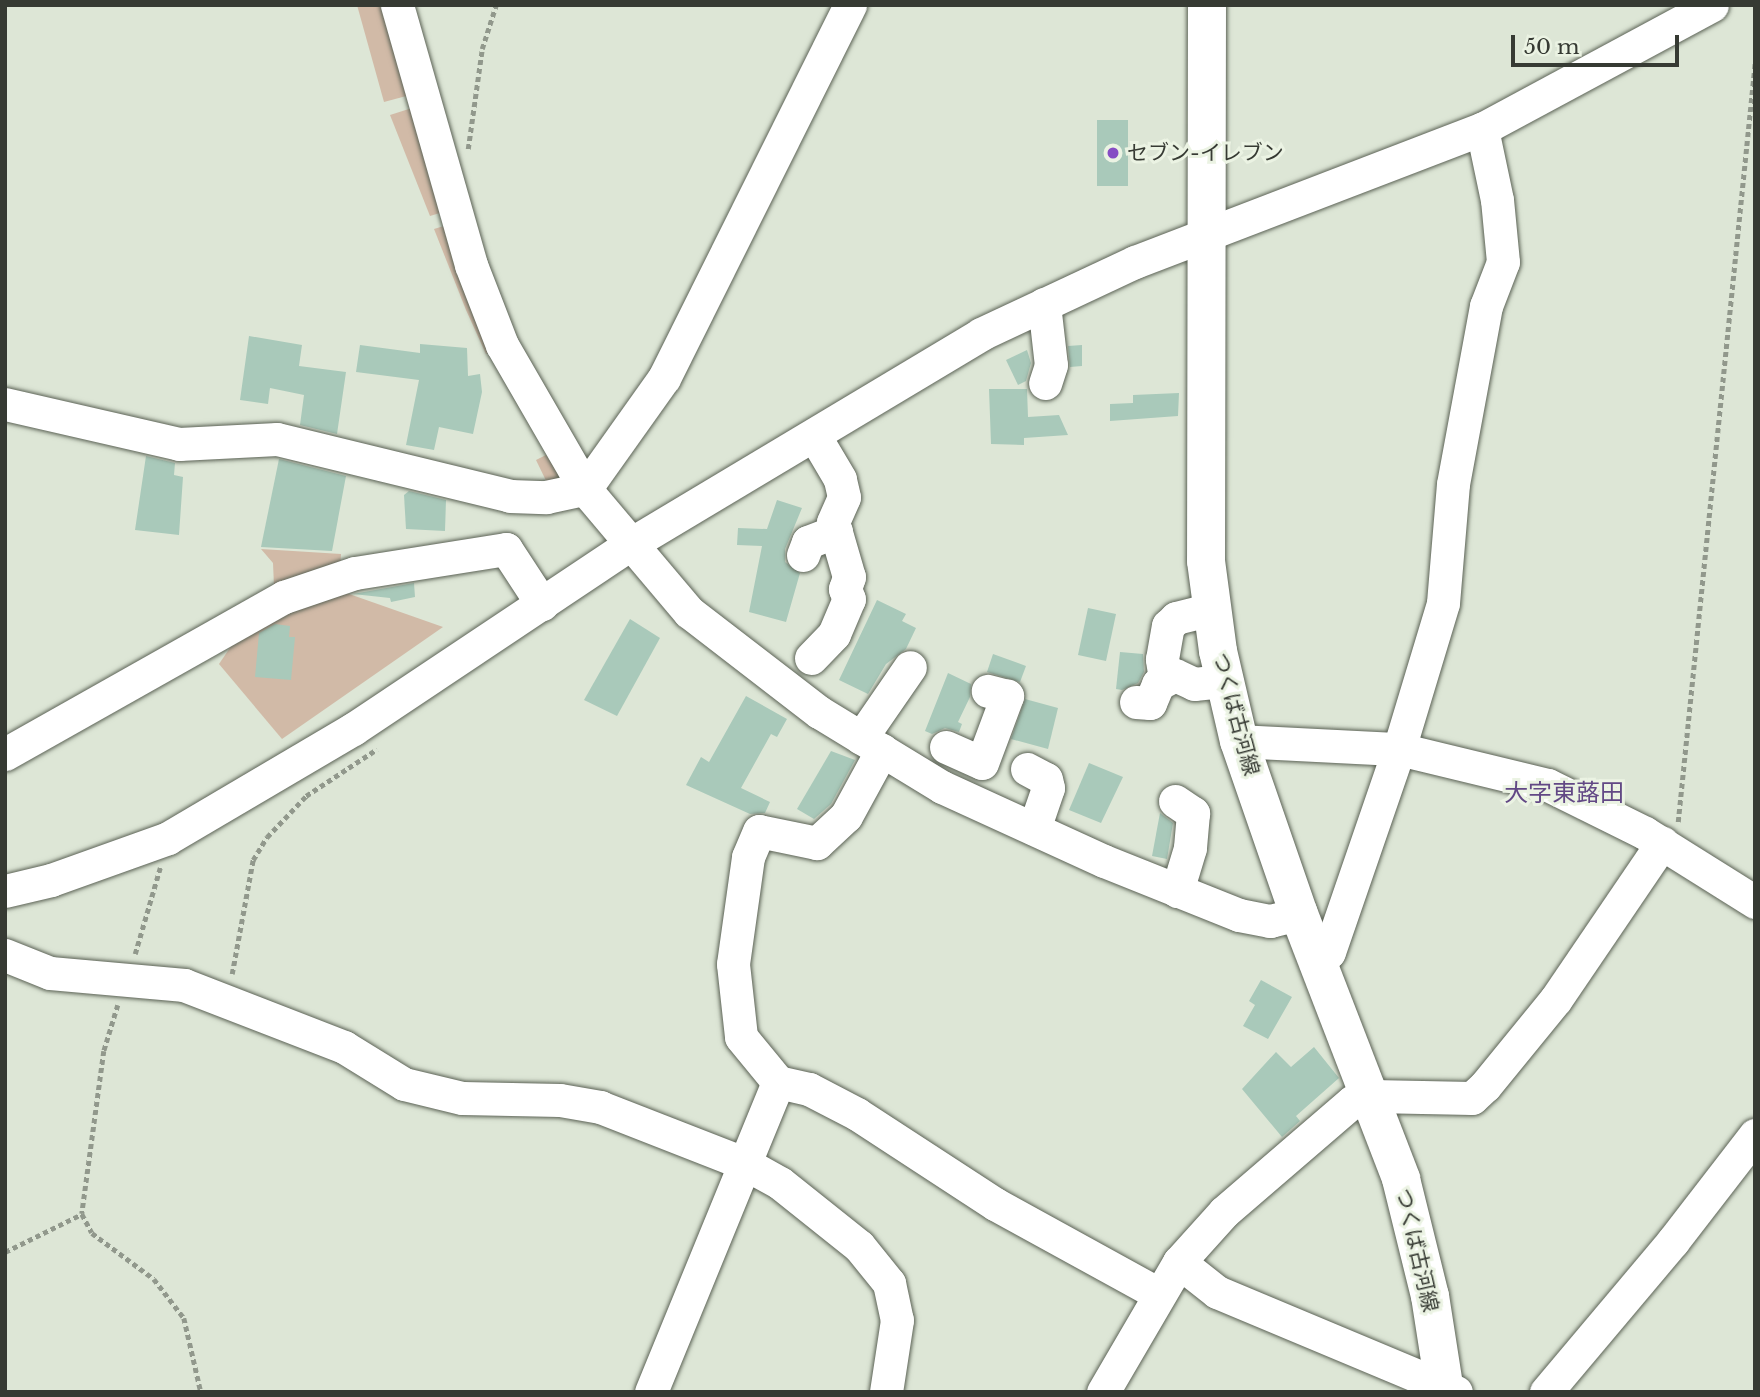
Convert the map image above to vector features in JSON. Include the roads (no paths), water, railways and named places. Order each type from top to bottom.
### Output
[{"type":"main road","name":"つくば古河線","points":[[1208,5],[1206,561],[1225,681],[1239,741],[1299,914],[1372,1096],[1401,1179],[1430,1296],[1449,1390]]},
{"type":"street","points":[[397,5],[471,265],[502,345],[585,489],[629,545],[689,612],[819,712],[966,798],[1177,891],[1258,920],[1299,914]]},
{"type":"street","points":[[5,404],[179,444],[277,439],[510,496],[546,497],[585,489],[664,378],[850,5]]},
{"type":"street","points":[[5,891],[51,880],[168,838],[353,729],[629,545],[981,334],[1206,233],[1482,129],[1712,5]]},
{"type":"street","points":[[1316,960],[1329,951],[1334,939],[1399,749],[1443,603],[1453,484],[1486,306],[1503,262],[1497,200],[1482,129]]},
{"type":"street","points":[[1044,304],[1051,365],[1045,383]]},
{"type":"street","points":[[811,658],[834,634],[849,600],[845,589],[849,577],[833,522],[844,497],[840,479],[814,435]]},
{"type":"street","points":[[803,555],[808,542],[836,531]]},
{"type":"street","points":[[5,754],[284,597],[355,573],[506,549],[542,604]]},
{"type":"street","points":[[1136,702],[1150,703],[1165,678],[1162,659],[1168,626],[1176,618],[1213,609]]},
{"type":"street","points":[[910,667],[872,744],[846,816],[817,844],[759,831],[748,857],[733,964],[741,1037],[778,1082],[809,1089],[857,1114],[995,1203],[1157,1293]]},
{"type":"street","points":[[1165,678],[1184,676],[1194,684],[1206,685],[1225,681]]},
{"type":"street","points":[[966,798],[1007,696],[988,691]]},
{"type":"street","points":[[1239,741],[1399,749],[1548,785],[1669,847],[1755,902]]},
{"type":"street","points":[[946,747],[982,763]]},
{"type":"street","points":[[1027,769],[1046,779],[1048,788],[1034,829]]},
{"type":"street","points":[[1175,801],[1193,813],[1190,848],[1177,891]]},
{"type":"street","points":[[1103,1392],[1157,1293],[1178,1262],[1224,1212],[1352,1102],[1372,1096],[1472,1098],[1556,999],[1669,847]]},
{"type":"street","points":[[5,955],[50,973],[125,983],[184,985],[344,1047],[404,1084],[462,1098],[560,1100],[600,1107],[744,1163],[780,1183],[859,1246],[889,1283],[897,1320],[886,1392]]},
{"type":"street","points":[[651,1392],[778,1082]]},
{"type":"street","points":[[1546,1392],[1673,1241],[1755,1135]]},
{"type":"street","points":[[1178,1262],[1217,1293],[1449,1390]]},
{"type":"place","name":"セブン-イレブン","points":[[1113,153]]},
{"type":"district","name":"大字東蕗田","points":[[1564,793]]}]
